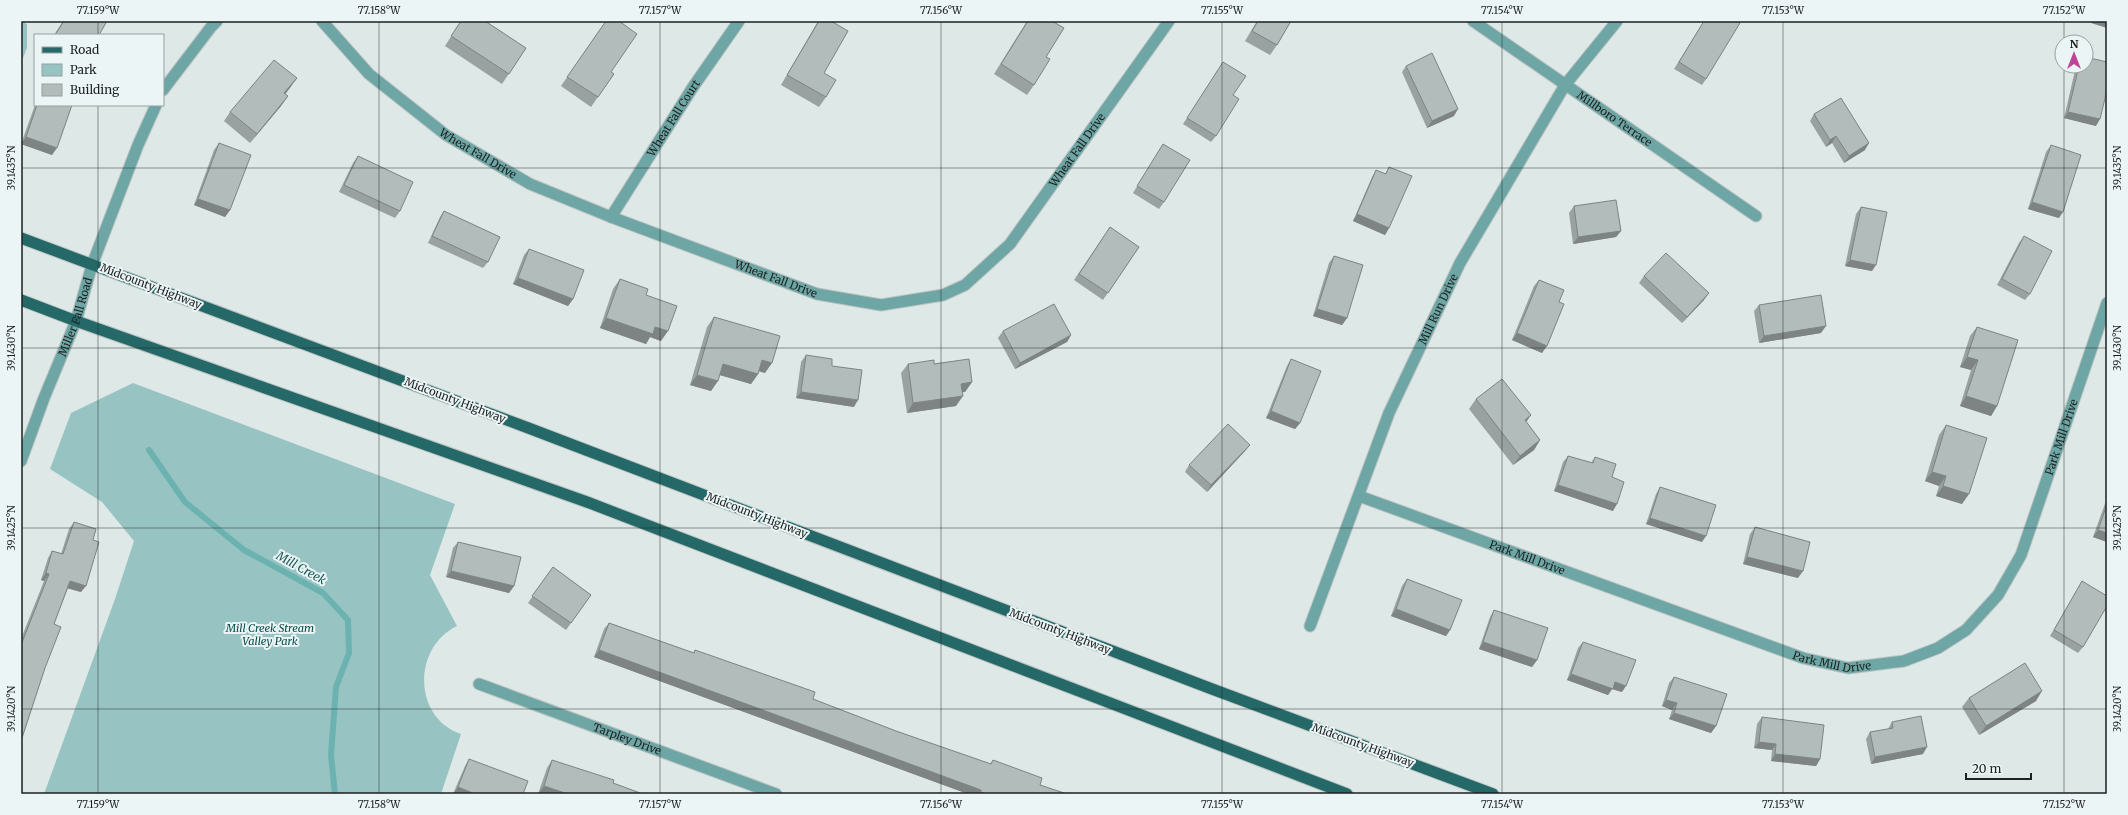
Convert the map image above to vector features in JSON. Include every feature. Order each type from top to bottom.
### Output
[{"type":"main road","name":"Midcounty Highway","points":[[21,238],[531,429],[1190,681],[1493,794]]},
{"type":"main road","points":[[21,300],[76,321],[587,502],[1347,794]]},
{"type":"street","points":[[164,89],[217,21]]},
{"type":"street","name":"Wheat Fall Drive","points":[[322,21],[369,74],[446,135],[530,184],[611,217],[817,294],[881,305],[944,295],[965,285],[1010,244],[1169,21]]},
{"type":"street","name":"Wheat Fall Court","points":[[611,217],[693,87],[739,21]]},
{"type":"street","name":"Millboro Terrace","points":[[1473,21],[1756,216]]},
{"type":"street","name":"Mill Run Drive","points":[[1310,626],[1389,414],[1460,263],[1565,84],[1617,21]]},
{"type":"street","name":"Miller Fall Road","points":[[21,461],[76,321],[92,264],[138,145],[156,106]]},
{"type":"street","name":"Park Mill Drive","points":[[1359,496],[1803,658],[1848,668],[1904,661],[1938,648],[1966,630],[1998,595],[2021,555],[2107,303]]},
{"type":"street","name":"Tarpley Drive","points":[[479,684],[758,791],[776,794]]},
{"type":"green space","points":[[21,21],[27,24],[27,48],[21,63]]},
{"type":"green space","name":"Mill Creek Stream Valley Park","points":[[133,383],[455,504],[430,575],[457,626],[443,636],[432,649],[426,665],[424,682],[427,698],[434,713],[445,725],[461,734],[441,794],[44,794],[115,599],[134,541],[102,502],[50,469],[71,413]]},
{"type":"building","points":[[64,21],[107,21],[100,34],[56,34]]},
{"type":"building","points":[[461,21],[485,21],[526,48],[509,74],[451,36]]},
{"type":"building","points":[[606,21],[619,21],[637,34],[611,72],[614,74],[598,97],[567,77]]},
{"type":"building","points":[[819,21],[831,21],[848,31],[824,73],[836,80],[826,97],[787,75]]},
{"type":"building","points":[[1028,21],[1052,21],[1064,28],[1046,57],[1050,59],[1034,85],[1001,64]]},
{"type":"building","points":[[1258,21],[1291,21],[1277,45],[1252,31]]},
{"type":"building","points":[[1704,21],[1736,21],[1740,23],[1706,79],[1679,62]]},
{"type":"building","points":[[1432,53],[1458,109],[1432,121],[1406,66]]},
{"type":"building","points":[[2094,59],[2107,62],[2107,90],[2100,119],[2068,112],[2077,74],[2094,74]]},
{"type":"building","points":[[274,60],[297,78],[284,93],[288,96],[257,134],[230,112]]},
{"type":"building","points":[[1223,62],[1246,76],[1233,95],[1239,99],[1216,136],[1187,118]]},
{"type":"building","points":[[1841,98],[1869,143],[1849,156],[1836,136],[1830,140],[1814,114]]},
{"type":"building","points":[[37,106],[72,106],[57,148],[26,137]]},
{"type":"building","points":[[219,143],[251,155],[230,210],[198,199]]},
{"type":"building","points":[[1163,144],[1190,160],[1164,202],[1137,186]]},
{"type":"building","points":[[2051,145],[2081,155],[2063,212],[2032,202]]},
{"type":"building","points":[[358,156],[413,182],[400,211],[344,185]]},
{"type":"building","points":[[1389,167],[1412,176],[1389,228],[1357,214],[1376,170],[1386,174]]},
{"type":"building","points":[[1616,200],[1621,231],[1578,237],[1574,206]]},
{"type":"building","points":[[1861,207],[1887,212],[1876,265],[1850,260]]},
{"type":"building","points":[[444,211],[500,237],[488,262],[432,236]]},
{"type":"building","points":[[1110,227],[1139,247],[1108,293],[1079,274]]},
{"type":"building","points":[[2024,236],[2052,251],[2030,294],[2002,279]]},
{"type":"building","points":[[529,249],[584,270],[573,299],[518,278]]},
{"type":"building","points":[[1666,253],[1709,293],[1687,317],[1644,276]]},
{"type":"building","points":[[1334,256],[1363,265],[1347,318],[1317,309]]},
{"type":"building","points":[[620,279],[648,289],[646,295],[677,306],[668,331],[655,327],[653,334],[606,318]]},
{"type":"building","points":[[1539,280],[1564,290],[1559,302],[1564,304],[1547,346],[1517,333]]},
{"type":"building","points":[[1821,295],[1826,326],[1764,336],[1759,305]]},
{"type":"building","points":[[1054,304],[1071,335],[1020,363],[1003,331]]},
{"type":"building","points":[[714,317],[780,336],[772,363],[762,360],[758,374],[723,364],[718,381],[697,375]]},
{"type":"building","points":[[1977,327],[2018,340],[1997,406],[1966,396],[1978,360],[1967,357]]},
{"type":"building","points":[[806,355],[832,359],[832,366],[862,370],[858,400],[801,392]]},
{"type":"building","points":[[969,359],[972,382],[961,384],[963,396],[913,403],[908,364],[934,360],[934,364]]},
{"type":"building","points":[[1291,359],[1321,371],[1300,423],[1271,411]]},
{"type":"building","points":[[1502,379],[1531,415],[1525,420],[1540,440],[1520,456],[1476,399]]},
{"type":"building","points":[[1228,424],[1250,445],[1211,485],[1189,465]]},
{"type":"building","points":[[1946,425],[1987,438],[1969,494],[1943,486],[1946,476],[1932,472]]},
{"type":"building","points":[[1568,456],[1593,463],[1595,457],[1616,464],[1612,477],[1624,482],[1617,504],[1558,485]]},
{"type":"building","points":[[1660,487],[1716,505],[1706,536],[1650,518]]},
{"type":"building","points":[[2107,504],[2107,533],[2098,530]]},
{"type":"building","points":[[74,522],[96,529],[93,540],[99,542],[86,586],[70,581],[54,624],[61,627],[45,668],[21,741],[21,645],[49,574],[46,573],[52,551],[63,554]]},
{"type":"building","points":[[1755,527],[1810,542],[1803,571],[1747,557]]},
{"type":"building","points":[[458,542],[521,557],[514,586],[451,571]]},
{"type":"building","points":[[553,567],[591,595],[571,623],[532,596]]},
{"type":"building","points":[[1407,579],[1462,600],[1450,630],[1396,609]]},
{"type":"building","points":[[2082,581],[2107,596],[2107,606],[2083,647],[2054,630]]},
{"type":"building","points":[[1494,610],[1548,628],[1537,660],[1483,642]]},
{"type":"building","points":[[609,623],[694,653],[695,650],[815,692],[813,699],[896,731],[991,764],[993,760],[1042,778],[1040,785],[1067,794],[986,794],[981,792],[981,790],[599,650]]},
{"type":"building","points":[[1583,642],[1636,660],[1626,686],[1615,682],[1613,689],[1571,674]]},
{"type":"building","points":[[2025,663],[2042,691],[1986,726],[1969,698]]},
{"type":"building","points":[[1674,677],[1727,694],[1716,726],[1674,713],[1677,703],[1666,700]]},
{"type":"building","points":[[1921,716],[1927,747],[1875,757],[1870,732],[1893,728],[1892,722]]},
{"type":"building","points":[[1762,717],[1824,725],[1820,759],[1775,754],[1776,744],[1759,742]]},
{"type":"building","points":[[469,759],[528,781],[523,794],[475,794],[458,787]]},
{"type":"building","points":[[552,760],[614,780],[613,783],[643,794],[568,794],[544,786]]},
{"type":"waterway","name":"Mill Creek","points":[[149,450],[185,502],[244,550],[323,593],[348,620],[349,653],[336,687],[331,755],[335,794]]}]
